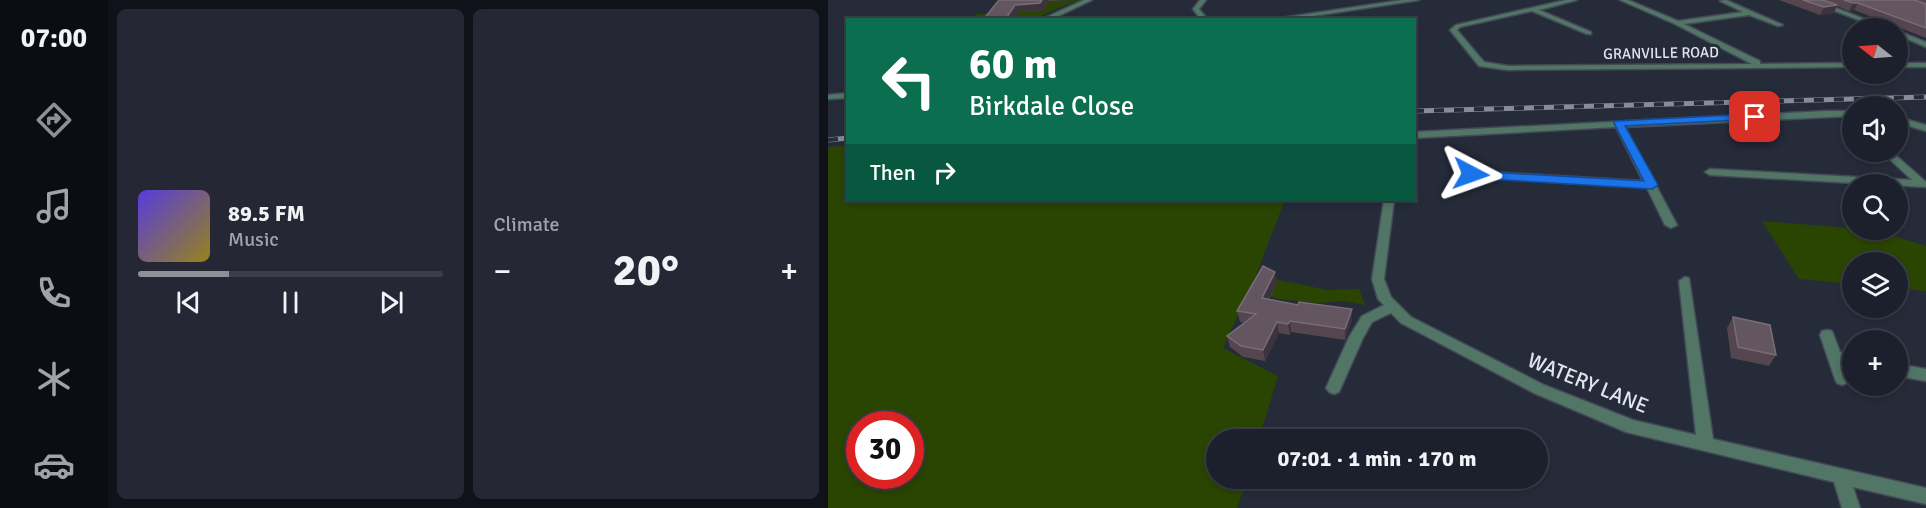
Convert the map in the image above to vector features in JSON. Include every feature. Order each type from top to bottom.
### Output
[{"type":"street","points":[[1048,18],[1089,0]]},
{"type":"street","points":[[1203,0],[1196,9],[1203,18]]},
{"type":"street","points":[[1284,18],[1416,0]]},
{"type":"street","points":[[1532,9],[1574,0]]},
{"type":"street","points":[[1623,0],[1677,23],[1760,65]]},
{"type":"street","points":[[1809,0],[1858,18]]},
{"type":"street","points":[[1723,1],[1780,25]]},
{"type":"street","points":[[1350,9],[1355,18]]},
{"type":"street","points":[[1532,9],[1589,33]]},
{"type":"street","name":"GRANVILLE ROAD","points":[[1532,9],[1453,30],[1482,64],[1508,68],[1842,65]]},
{"type":"street","points":[[1677,23],[1750,13]]},
{"type":"street","points":[[1908,37],[1926,45]]},
{"type":"street","points":[[1908,65],[1926,65]]},
{"type":"street","points":[[828,97],[846,95]]},
{"type":"street","points":[[1416,135],[1619,123],[1842,116]]},
{"type":"street","points":[[1619,123],[1671,225]]},
{"type":"street","points":[[1908,123],[1926,128]]},
{"type":"street","points":[[1898,162],[1924,186]]},
{"type":"street","points":[[1710,172],[1924,186]]},
{"type":"street","points":[[1471,174],[1652,185]]},
{"type":"street","name":"WATERY LANE","points":[[1389,201],[1378,279],[1385,299],[1406,320],[1539,388],[1632,427],[1705,442],[1926,496]]},
{"type":"street","points":[[1684,281],[1705,442]]},
{"type":"street","points":[[1334,388],[1356,337],[1367,319],[1392,308]]},
{"type":"street","points":[[1827,335],[1842,379]]},
{"type":"street","points":[[1834,356],[1842,358]]},
{"type":"street","points":[[1908,371],[1926,375]]},
{"type":"street","points":[[1841,476],[1851,508]]},
{"type":"green space","points":[[1081,0],[1037,18],[972,18],[976,14],[1017,11],[1049,1]]},
{"type":"green space","points":[[846,146],[846,201],[1285,201],[1256,275],[1327,290],[1359,289],[1365,305],[1344,301],[1317,303],[1279,299],[1260,292],[1246,297],[1223,348],[1278,376],[1262,429],[1206,429],[1206,489],[1244,489],[1237,508],[828,508],[828,147]]},
{"type":"green space","points":[[1762,221],[1842,227],[1842,240],[1907,240],[1926,246],[1926,291],[1908,289],[1908,252],[1842,252],[1842,283],[1799,279]]},
{"type":"building","points":[[999,0],[1042,0],[1040,3],[1015,5],[1006,18],[985,18]]},
{"type":"building","points":[[1803,0],[1823,0],[1837,5],[1824,7]]},
{"type":"building","points":[[1844,0],[1914,0],[1926,4],[1926,28],[1908,21],[1908,18],[1899,18]]},
{"type":"building","points":[[1263,266],[1275,272],[1262,298],[1298,305],[1299,302],[1352,309],[1345,329],[1290,321],[1288,324],[1277,322],[1263,350],[1241,346],[1227,336],[1256,314],[1237,311]]},
{"type":"building","points":[[1733,317],[1770,325],[1776,355],[1738,347]]},
{"type":"railway","points":[[1416,111],[1926,97]]},
{"type":"railway","points":[[828,140],[846,138]]},
{"type":"route","points":[[1471,174],[1652,185],[1619,123],[1755,117]]}]
